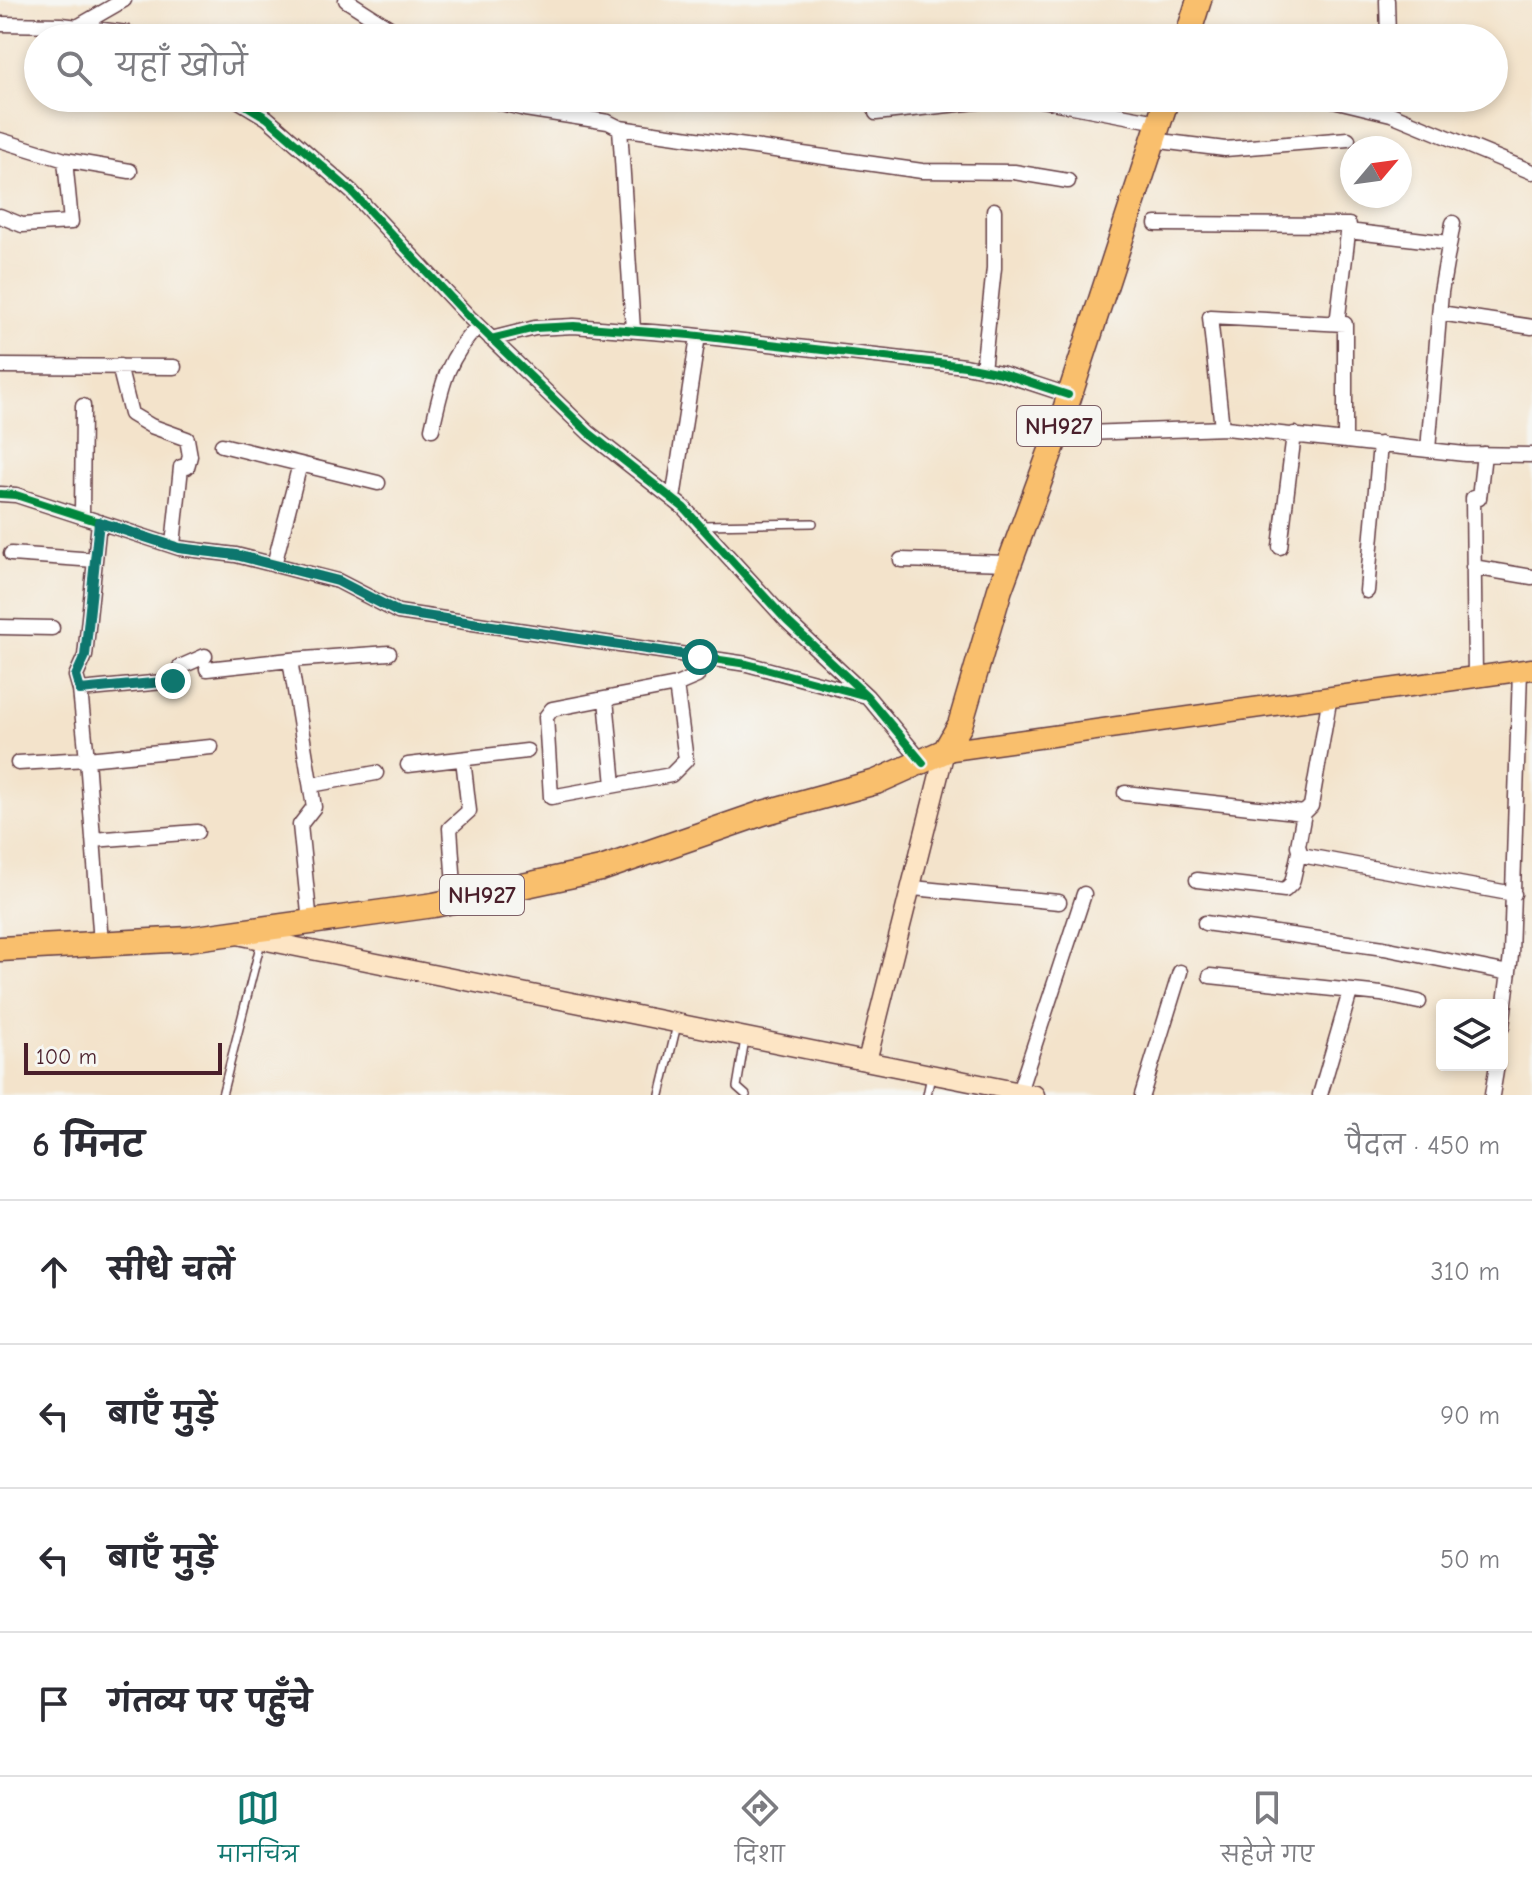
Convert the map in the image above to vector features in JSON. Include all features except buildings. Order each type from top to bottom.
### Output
[{"type":"highway","points":[[1191,24],[1199,0]]},
{"type":"highway","name":"NH927","points":[[0,949],[233,934],[455,901],[601,869],[763,813],[876,782],[945,751],[960,725],[1009,563],[1057,434],[1162,112]]},
{"type":"main road","points":[[867,1061],[945,751],[1526,670]]},
{"type":"main road","points":[[233,934],[1027,1094]]},
{"type":"street","points":[[81,24],[124,0]]},
{"type":"street","points":[[346,0],[383,24]]},
{"type":"street","points":[[1387,0],[1388,24]]},
{"type":"street","points":[[0,24],[24,25]]},
{"type":"street","points":[[257,112],[352,192],[478,326],[589,433],[673,499],[700,525],[787,621],[867,696],[923,763]]},
{"type":"street","points":[[544,112],[608,122],[620,128],[922,171],[1014,172],[1068,181]]},
{"type":"street","points":[[876,113],[885,112]]},
{"type":"street","points":[[1083,112],[1225,149],[1340,140]]},
{"type":"street","points":[[1383,112],[1532,172]]},
{"type":"street","points":[[620,128],[633,330]]},
{"type":"street","points":[[0,140],[65,160],[130,171]]},
{"type":"street","points":[[0,216],[22,225],[71,222],[65,160]]},
{"type":"street","points":[[983,370],[994,268],[994,210]]},
{"type":"street","points":[[1428,450],[1440,313],[1453,223]]},
{"type":"street","points":[[1156,224],[1349,225],[1337,324]]},
{"type":"street","points":[[1348,231],[1449,243]]},
{"type":"street","points":[[1440,313],[1532,327]]},
{"type":"street","points":[[1222,428],[1210,317],[1345,324],[1345,440]]},
{"type":"street","points":[[432,429],[446,368],[460,344],[478,326]]},
{"type":"street","points":[[491,339],[552,326],[698,336],[983,370],[1068,395]]},
{"type":"street","points":[[673,499],[698,336]]},
{"type":"street","points":[[0,366],[174,367]]},
{"type":"street","points":[[119,366],[131,414],[151,426],[187,439],[190,456],[184,467],[173,545]]},
{"type":"street","points":[[82,516],[83,406]]},
{"type":"street","points":[[1057,434],[1222,428],[1428,450],[1532,455]]},
{"type":"street","points":[[1280,547],[1294,434]]},
{"type":"street","points":[[1367,591],[1380,444]]},
{"type":"street","points":[[222,445],[378,483]]},
{"type":"street","points":[[1475,676],[1473,567],[1476,498],[1484,454]]},
{"type":"street","points":[[274,565],[300,464]]},
{"type":"street","points":[[0,494],[16,495],[173,545],[338,581],[398,612],[747,664],[867,696]]},
{"type":"street","points":[[99,522],[85,656],[76,676],[87,759],[101,943]]},
{"type":"street","points":[[11,554],[95,560]]},
{"type":"street","points":[[901,560],[1009,563]]},
{"type":"street","points":[[1473,567],[1532,577]]},
{"type":"street","points":[[0,627],[52,628]]},
{"type":"street","points":[[80,690],[173,681],[180,667],[206,662],[389,653]]},
{"type":"street","points":[[676,685],[686,760],[671,775],[551,797],[546,717],[552,709],[694,680],[700,657]]},
{"type":"street","points":[[290,660],[314,807],[300,825],[310,923]]},
{"type":"street","points":[[1506,999],[1526,670]]},
{"type":"street","points":[[1197,880],[1285,890],[1292,883],[1304,813],[1311,806],[1330,696]]},
{"type":"street","points":[[606,699],[614,785]]},
{"type":"street","points":[[18,763],[211,747]]},
{"type":"street","points":[[408,765],[527,751]]},
{"type":"street","points":[[455,901],[450,828],[469,811],[463,759]]},
{"type":"street","points":[[311,785],[376,773]]},
{"type":"street","points":[[1125,793],[1304,813]]},
{"type":"street","points":[[93,840],[197,832]]},
{"type":"street","points":[[1299,852],[1305,856],[1514,894]]},
{"type":"street","points":[[913,888],[1059,902]]},
{"type":"street","points":[[1027,1094],[1084,894]]},
{"type":"street","points":[[1205,923],[1384,948],[1509,973]]},
{"type":"street","points":[[1142,1095],[1180,972]]},
{"type":"street","points":[[1210,976],[1419,1002]]},
{"type":"street","points":[[1320,1095],[1350,992]]},
{"type":"street","points":[[1492,1095],[1496,1071]]},
{"type":"lane","points":[[700,525],[813,523]]},
{"type":"lane","points":[[222,1095],[261,940]]},
{"type":"lane","points":[[660,1095],[678,1023]]},
{"type":"lane","points":[[745,1037],[737,1087],[746,1095]]},
{"type":"lane","points":[[927,1095],[931,1074]]},
{"type":"cycle path","points":[[257,112],[352,192],[469,317],[589,433],[684,508],[787,621],[867,696],[923,763]]},
{"type":"cycle path","points":[[491,339],[535,328],[574,326],[690,335],[965,366],[1001,373],[1068,395]]},
{"type":"cycle path","points":[[0,494],[16,495],[179,548],[236,555],[338,581],[398,612],[747,664],[863,695]]},
{"type":"route","points":[[173,681],[80,690],[76,676],[85,656],[99,522],[179,548],[236,555],[338,581],[398,612],[700,657]]}]
